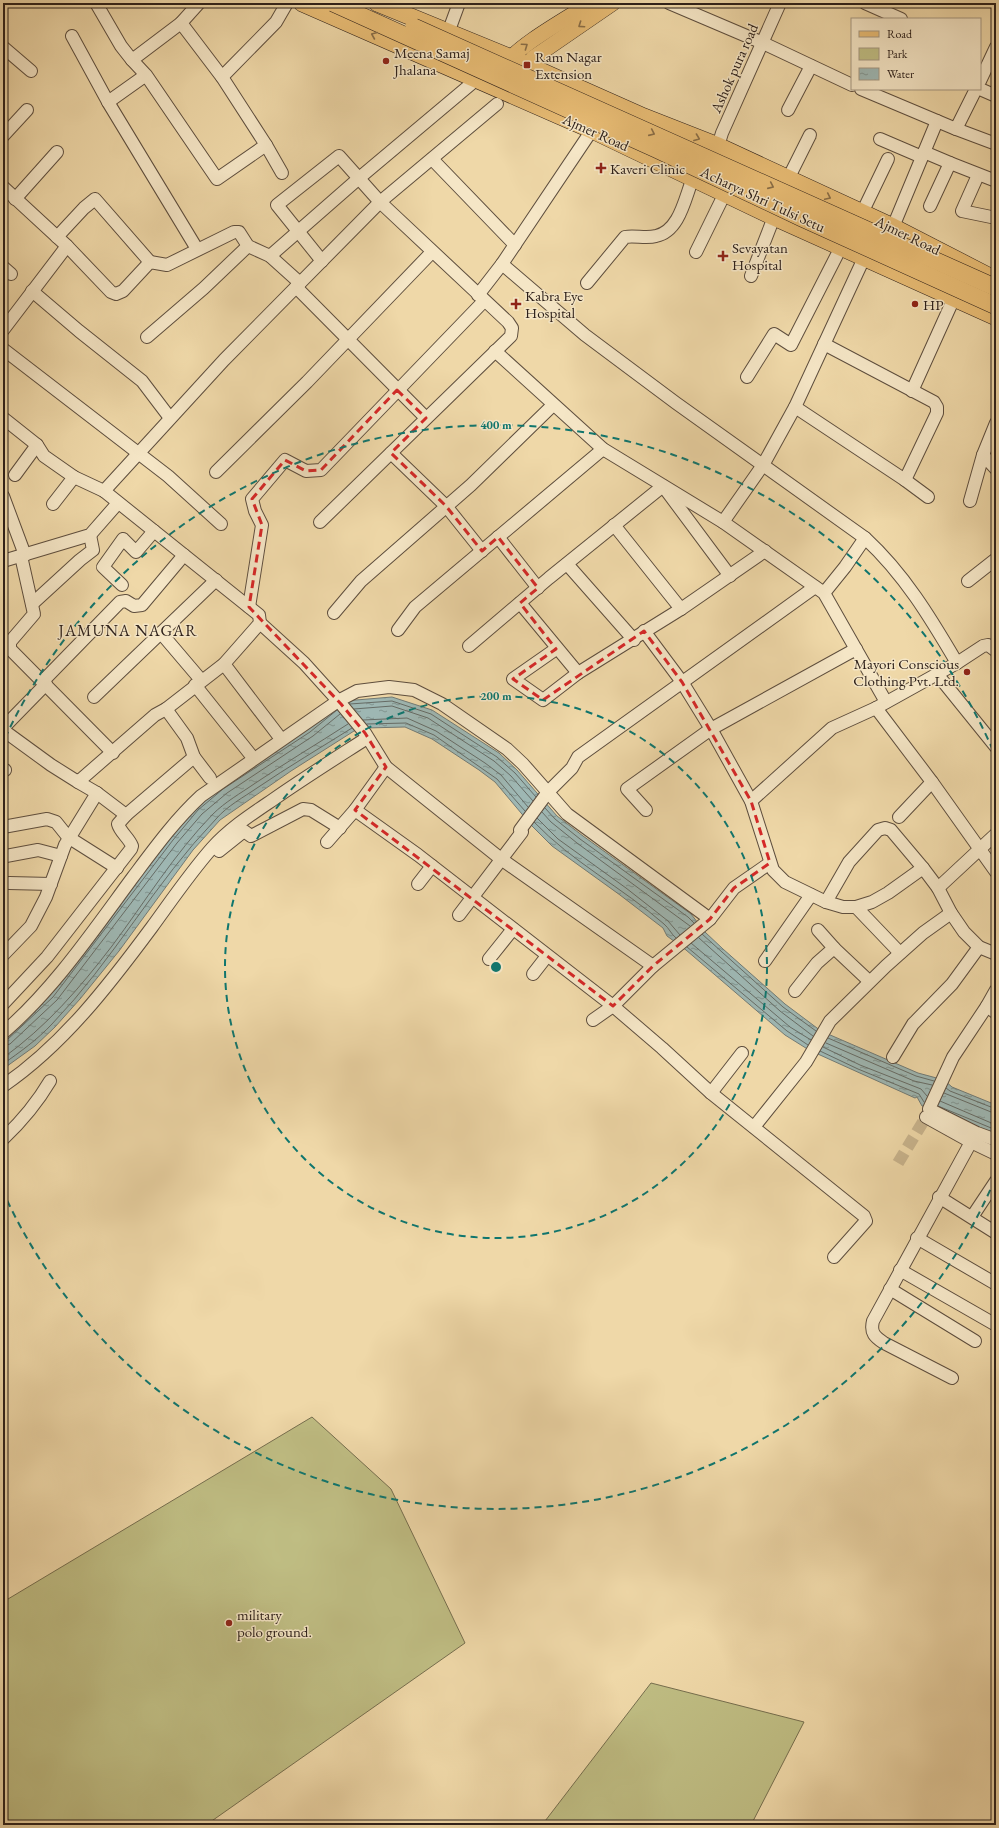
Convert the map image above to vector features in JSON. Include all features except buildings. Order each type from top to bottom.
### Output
[{"type":"highway","name":"Ajmer Road","points":[[302,3],[484,82],[503,99],[592,130],[774,217],[996,317]]},
{"type":"highway","name":"Acharya Shri Tulsi Setu","points":[[333,3],[656,149],[822,227],[996,306]]},
{"type":"highway","name":"Acharya Shri Tulsi Setu","points":[[361,3],[994,285]]},
{"type":"highway","name":"Ajmer Road","points":[[378,3],[509,57],[644,117],[718,146],[893,227],[994,285]]},
{"type":"main road","points":[[484,82],[509,57],[591,3]]},
{"type":"main road","points":[[503,99],[533,58],[613,3]]},
{"type":"street","points":[[96,3],[121,46],[146,75],[217,179],[266,146]]},
{"type":"street","points":[[132,60],[181,23],[199,3]]},
{"type":"street","points":[[222,78],[276,22],[287,3]]},
{"type":"street","points":[[448,32],[459,3]]},
{"type":"street","points":[[669,3],[763,43],[851,85]]},
{"type":"street","name":"Ashok pura road","points":[[718,146],[722,133],[780,3]]},
{"type":"street","points":[[865,3],[899,18]]},
{"type":"street","points":[[181,23],[222,78],[282,173]]},
{"type":"street","points":[[72,36],[108,102],[197,249]]},
{"type":"street","points":[[3,47],[31,71]]},
{"type":"street","points":[[981,79],[996,47]]},
{"type":"street","points":[[788,110],[811,66]]},
{"type":"street","points":[[108,102],[146,75]]},
{"type":"street","points":[[270,256],[358,179],[484,82]]},
{"type":"street","points":[[981,89],[996,96]]},
{"type":"street","points":[[863,90],[956,130],[996,144]]},
{"type":"street","points":[[956,130],[976,90]]},
{"type":"street","points":[[104,491],[224,360],[380,202],[503,99]]},
{"type":"street","points":[[3,136],[27,110]]},
{"type":"street","points":[[893,227],[937,121]]},
{"type":"street","points":[[249,607],[262,525],[255,511],[252,499],[285,460],[306,470],[321,470],[397,390],[481,298],[502,264],[592,130]]},
{"type":"street","points":[[788,179],[810,135]]},
{"type":"street","points":[[880,139],[950,163],[996,181]]},
{"type":"street","points":[[15,199],[57,152]]},
{"type":"street","points":[[320,522],[512,336],[512,328],[508,322],[380,202],[339,156],[277,205],[322,261]]},
{"type":"street","points":[[432,159],[515,245]]},
{"type":"street","points":[[862,213],[888,159]]},
{"type":"street","points":[[930,206],[950,163]]},
{"type":"street","points":[[978,175],[962,211],[996,218]]},
{"type":"street","points":[[587,283],[625,237],[655,237],[666,233],[675,223],[693,178]]},
{"type":"street","points":[[3,188],[57,236],[111,292],[116,294],[124,291],[150,262]]},
{"type":"street","points":[[696,252],[725,193]]},
{"type":"street","points":[[57,236],[95,198],[150,262],[167,265],[234,232],[239,232],[248,246],[270,256],[348,340],[426,418]]},
{"type":"street","points":[[751,276],[774,217]]},
{"type":"street","points":[[3,330],[67,246]]},
{"type":"street","points":[[147,337],[204,288],[248,246]]},
{"type":"street","points":[[747,377],[774,334],[791,345],[841,247]]},
{"type":"street","points":[[216,472],[348,340],[432,252]]},
{"type":"street","points":[[723,522],[763,465],[795,407],[864,258]]},
{"type":"street","points":[[502,264],[586,335],[865,538],[882,554],[906,583],[928,614],[957,663]]},
{"type":"street","points":[[32,291],[142,381],[170,418]]},
{"type":"street","points":[[912,391],[954,298]]},
{"type":"street","points":[[824,344],[934,402],[937,407],[937,413],[905,480]]},
{"type":"street","points":[[3,349],[168,476],[221,524]]},
{"type":"street","points":[[495,351],[603,449],[723,522],[820,590],[856,649],[881,705],[932,782],[996,872]]},
{"type":"street","points":[[334,613],[361,581],[471,485],[553,405]]},
{"type":"street","points":[[795,407],[928,497]]},
{"type":"street","points":[[3,418],[37,446],[44,456],[74,477],[104,491],[259,615],[260,623],[304,663],[366,735],[386,767],[501,860],[653,966]]},
{"type":"street","points":[[970,500],[982,455],[996,423]]},
{"type":"street","points":[[16,475],[37,446]]},
{"type":"street","points":[[398,630],[415,607],[603,449]]},
{"type":"street","points":[[391,453],[446,506],[482,551]]},
{"type":"street","points":[[982,455],[996,469]]},
{"type":"street","points":[[53,504],[74,477]]},
{"type":"street","points":[[469,646],[663,486]]},
{"type":"street","points":[[663,486],[730,576]]},
{"type":"street","points":[[3,496],[22,555],[34,614],[6,648],[10,649],[45,683],[113,753]]},
{"type":"street","points":[[3,561],[90,535],[118,502]]},
{"type":"street","points":[[614,525],[681,610]]},
{"type":"street","points":[[122,585],[103,567],[123,539],[136,552],[154,531]]},
{"type":"street","points":[[32,604],[80,560],[94,550],[90,535]]},
{"type":"street","points":[[498,537],[538,588]]},
{"type":"street","points":[[459,915],[501,860],[548,792],[572,768],[578,757],[682,682],[820,590],[845,567],[865,538]]},
{"type":"street","points":[[556,649],[513,679],[543,700],[578,674],[634,640],[644,631],[681,610],[765,551]]},
{"type":"street","points":[[126,815],[97,793],[51,765],[5,734],[45,683],[120,602],[126,601],[139,607],[142,605],[184,555]]},
{"type":"street","points":[[968,581],[996,559]]},
{"type":"street","points":[[567,564],[634,640]]},
{"type":"street","points":[[94,697],[216,580]]},
{"type":"street","points":[[520,603],[556,649],[578,674]]},
{"type":"street","points":[[78,782],[155,715],[166,709],[224,664],[260,623]]},
{"type":"street","points":[[644,631],[682,682],[751,801],[770,863],[773,870],[785,882],[826,902],[843,907],[856,907],[872,902],[888,893],[923,868]]},
{"type":"street","points":[[161,633],[250,754]]},
{"type":"street","points":[[751,801],[832,728],[881,705],[957,663],[983,646],[988,645],[996,651]]},
{"type":"street","points":[[646,810],[627,789],[711,730],[856,649]]},
{"type":"street","points":[[224,664],[278,735]]},
{"type":"street","points":[[937,674],[996,747]]},
{"type":"street","points":[[3,1033],[41,996],[72,959],[158,844],[201,796],[357,691],[372,688],[398,687],[421,693],[442,704],[507,749],[567,814],[710,919]]},
{"type":"street","points":[[166,709],[187,738],[194,757],[210,778]]},
{"type":"street","points":[[3,1086],[59,1039],[85,1011],[119,971],[197,865],[231,829],[366,735]]},
{"type":"street","points":[[5,1000],[47,957],[117,868],[132,846],[118,824],[126,815],[194,757]]},
{"type":"street","points":[[327,842],[355,810],[386,767]]},
{"type":"street","points":[[899,817],[932,782]]},
{"type":"street","points":[[3,955],[31,926],[46,897],[68,837],[97,793]]},
{"type":"street","points":[[218,851],[244,831],[251,836],[303,809],[311,810],[340,828]]},
{"type":"street","points":[[355,810],[432,866],[613,1006],[712,1093],[864,1216],[866,1221],[834,1257]]},
{"type":"street","points":[[3,827],[47,819],[56,822],[68,837],[117,868]]},
{"type":"street","points":[[826,902],[849,862],[878,830],[885,828],[891,830],[923,868],[938,888],[950,913],[964,932],[979,947],[996,954]]},
{"type":"street","points":[[938,888],[996,834]]},
{"type":"street","points":[[6,856],[38,850],[61,856]]},
{"type":"street","points":[[594,1020],[613,1006],[653,966],[710,919],[734,888],[770,863]]},
{"type":"street","points":[[418,884],[432,866]]},
{"type":"street","points":[[9,883],[51,884]]},
{"type":"street","points":[[765,961],[811,895]]},
{"type":"street","points":[[856,907],[900,954]]},
{"type":"street","points":[[754,1127],[806,1062],[830,1022],[869,981],[950,913]]},
{"type":"street","points":[[490,959],[513,929]]},
{"type":"street","points":[[818,930],[834,948],[869,981]]},
{"type":"street","points":[[893,1057],[913,1024],[952,984],[979,947]]},
{"type":"street","points":[[795,991],[817,963],[834,948]]},
{"type":"street","points":[[533,974],[548,956]]},
{"type":"street","points":[[996,990],[991,1009],[953,1057],[927,1113],[974,1138],[996,1154]]},
{"type":"street","points":[[712,1093],[742,1053]]},
{"type":"street","points":[[3,1139],[21,1122],[37,1102],[50,1081]]},
{"type":"street","points":[[974,1138],[996,1140]]},
{"type":"street","points":[[952,1378],[884,1343],[874,1336],[871,1329],[890,1289],[939,1197],[974,1138]]},
{"type":"street","points":[[972,1217],[996,1181]]},
{"type":"street","points":[[939,1197],[996,1232]]},
{"type":"street","points":[[917,1238],[996,1284]]},
{"type":"street","points":[[900,1270],[996,1325]]},
{"type":"street","points":[[890,1289],[975,1341]]},
{"type":"highlighted area","points":[[397,390],[426,418],[391,453],[446,506],[482,551],[498,537],[538,588],[520,603],[556,649],[513,679],[543,700],[644,631],[682,682],[751,801],[770,863],[734,888],[710,919],[653,966],[613,1006],[355,810],[386,767],[365,733],[341,704],[249,607],[262,525],[252,499],[285,460],[306,471],[321,470]]},
{"type":"green space","name":"military polo ground.","points":[[312,1417],[391,1489],[465,1643],[206,1825],[3,1825],[3,1602]]},
{"type":"green space","points":[[651,1683],[804,1722],[751,1825],[542,1825]]},
{"type":"water","points":[[392,697],[432,710],[499,753],[517,770],[557,816],[691,914],[705,932],[723,949],[785,1004],[821,1031],[918,1073],[944,1080],[952,1087],[996,1105],[996,1135],[938,1110],[922,1106],[917,1097],[915,1098],[809,1050],[785,1035],[686,950],[667,936],[663,928],[552,846],[532,826],[495,782],[432,739],[405,727],[366,728],[354,731],[291,771],[220,820],[193,850],[119,951],[80,999],[55,1027],[35,1046],[3,1069],[3,1038],[50,994],[170,838],[196,807],[344,701]]},
{"type":"tunnel","points":[[898,1163],[926,1117],[929,1109]]},
{"type":"place","name":"Meena Samaj Jhalana","points":[[386,61]]},
{"type":"place","name":"Ram Nagar Extension","points":[[527,65]]},
{"type":"place","name":"Kaveri Clinic","points":[[601,168]]},
{"type":"place","name":"Sevayatan Hospital","points":[[723,256]]},
{"type":"place","name":"Kabra Eye Hospital","points":[[516,304]]},
{"type":"place","name":"HP","points":[[915,304]]},
{"type":"place","name":"Mayori Conscious Clothing Pvt. Ltd.","points":[[967,672]]},
{"type":"place","name":"military polo ground.","points":[[229,1623]]},
{"type":"district","name":"JAMUNA NAGAR","points":[[128,630]]}]
